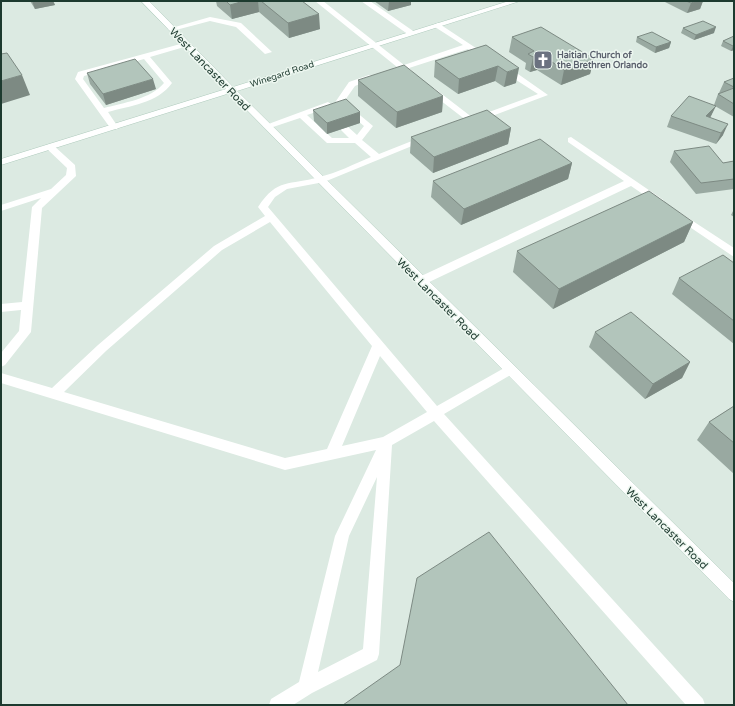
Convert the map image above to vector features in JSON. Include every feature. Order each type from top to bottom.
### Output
[{"type":"street","name":"West Lancaster Road","points":[[145,1],[231,90],[734,594]]},
{"type":"street","points":[[319,1],[357,30],[467,123],[544,95],[438,26]]},
{"type":"street","points":[[365,1],[412,34]]},
{"type":"street","name":"Winegard Road","points":[[1,162],[516,1]]},
{"type":"street","points":[[172,29],[210,19],[238,25],[268,52]]},
{"type":"street","points":[[114,127],[79,79],[81,74],[187,45]]},
{"type":"street","points":[[267,126],[340,101],[352,84],[469,46]]},
{"type":"street","points":[[102,111],[157,94],[166,86],[168,83],[145,56]]},
{"type":"street","points":[[301,114],[330,141],[357,140],[369,126],[340,101]]},
{"type":"street","points":[[320,108],[329,116]]},
{"type":"street","points":[[344,128],[378,158]]},
{"type":"street","points":[[435,135],[321,180],[284,186],[272,195],[263,207],[435,413],[696,705]]},
{"type":"street","points":[[571,140],[734,253]]},
{"type":"street","points":[[1,362],[25,332],[37,207],[71,176],[72,167],[50,147]]},
{"type":"street","points":[[421,281],[631,182]]},
{"type":"street","points":[[1,208],[55,190]]},
{"type":"street","points":[[54,394],[102,348],[218,248],[272,217]]},
{"type":"street","points":[[1,308],[28,305]]},
{"type":"street","points":[[332,454],[379,345]]},
{"type":"street","points":[[1,378],[285,464],[386,442],[510,370]]},
{"type":"street","points":[[277,705],[306,687],[371,654],[386,442]]},
{"type":"street","points":[[306,687],[342,536],[386,442]]},
{"type":"building","points":[[226,1],[244,1],[230,5]]},
{"type":"building","points":[[261,1],[302,1],[319,14],[288,23]]},
{"type":"building","points":[[686,1],[697,1],[691,3]]},
{"type":"building","points":[[703,21],[716,27],[696,35],[683,28]]},
{"type":"building","points":[[541,27],[594,59],[564,70],[540,54],[533,57],[528,54],[534,51],[512,37]]},
{"type":"building","points":[[652,32],[671,42],[656,47],[637,37]]},
{"type":"building","points":[[734,36],[734,46],[723,41]]},
{"type":"building","points":[[486,45],[519,68],[507,72],[498,66],[459,79],[435,61]]},
{"type":"building","points":[[7,53],[22,75],[1,81],[1,54]]},
{"type":"building","points":[[135,59],[153,79],[103,94],[87,73]]},
{"type":"building","points":[[404,65],[443,96],[397,112],[358,80]]},
{"type":"building","points":[[734,78],[734,87],[724,82]]},
{"type":"building","points":[[734,88],[734,104],[718,94]]},
{"type":"building","points":[[689,96],[716,106],[706,116],[728,124],[721,133],[671,116]]},
{"type":"building","points":[[346,99],[360,112],[327,123],[313,110]]},
{"type":"building","points":[[487,110],[511,128],[434,157],[411,137]]},
{"type":"building","points":[[540,139],[572,163],[464,209],[433,181]]},
{"type":"building","points":[[709,146],[723,163],[734,161],[734,179],[701,183],[674,151]]},
{"type":"building","points":[[649,191],[693,222],[559,289],[517,251]]},
{"type":"building","points":[[723,255],[734,263],[734,321],[679,278]]},
{"type":"building","points":[[631,312],[690,362],[653,384],[595,332]]},
{"type":"building","points":[[734,406],[734,443],[709,422]]},
{"type":"building","points":[[489,532],[628,705],[343,705],[400,665],[417,578]]},
{"type":"place","name":"Haitian Church of the Brethren Orlando","points":[[543,60]]}]
